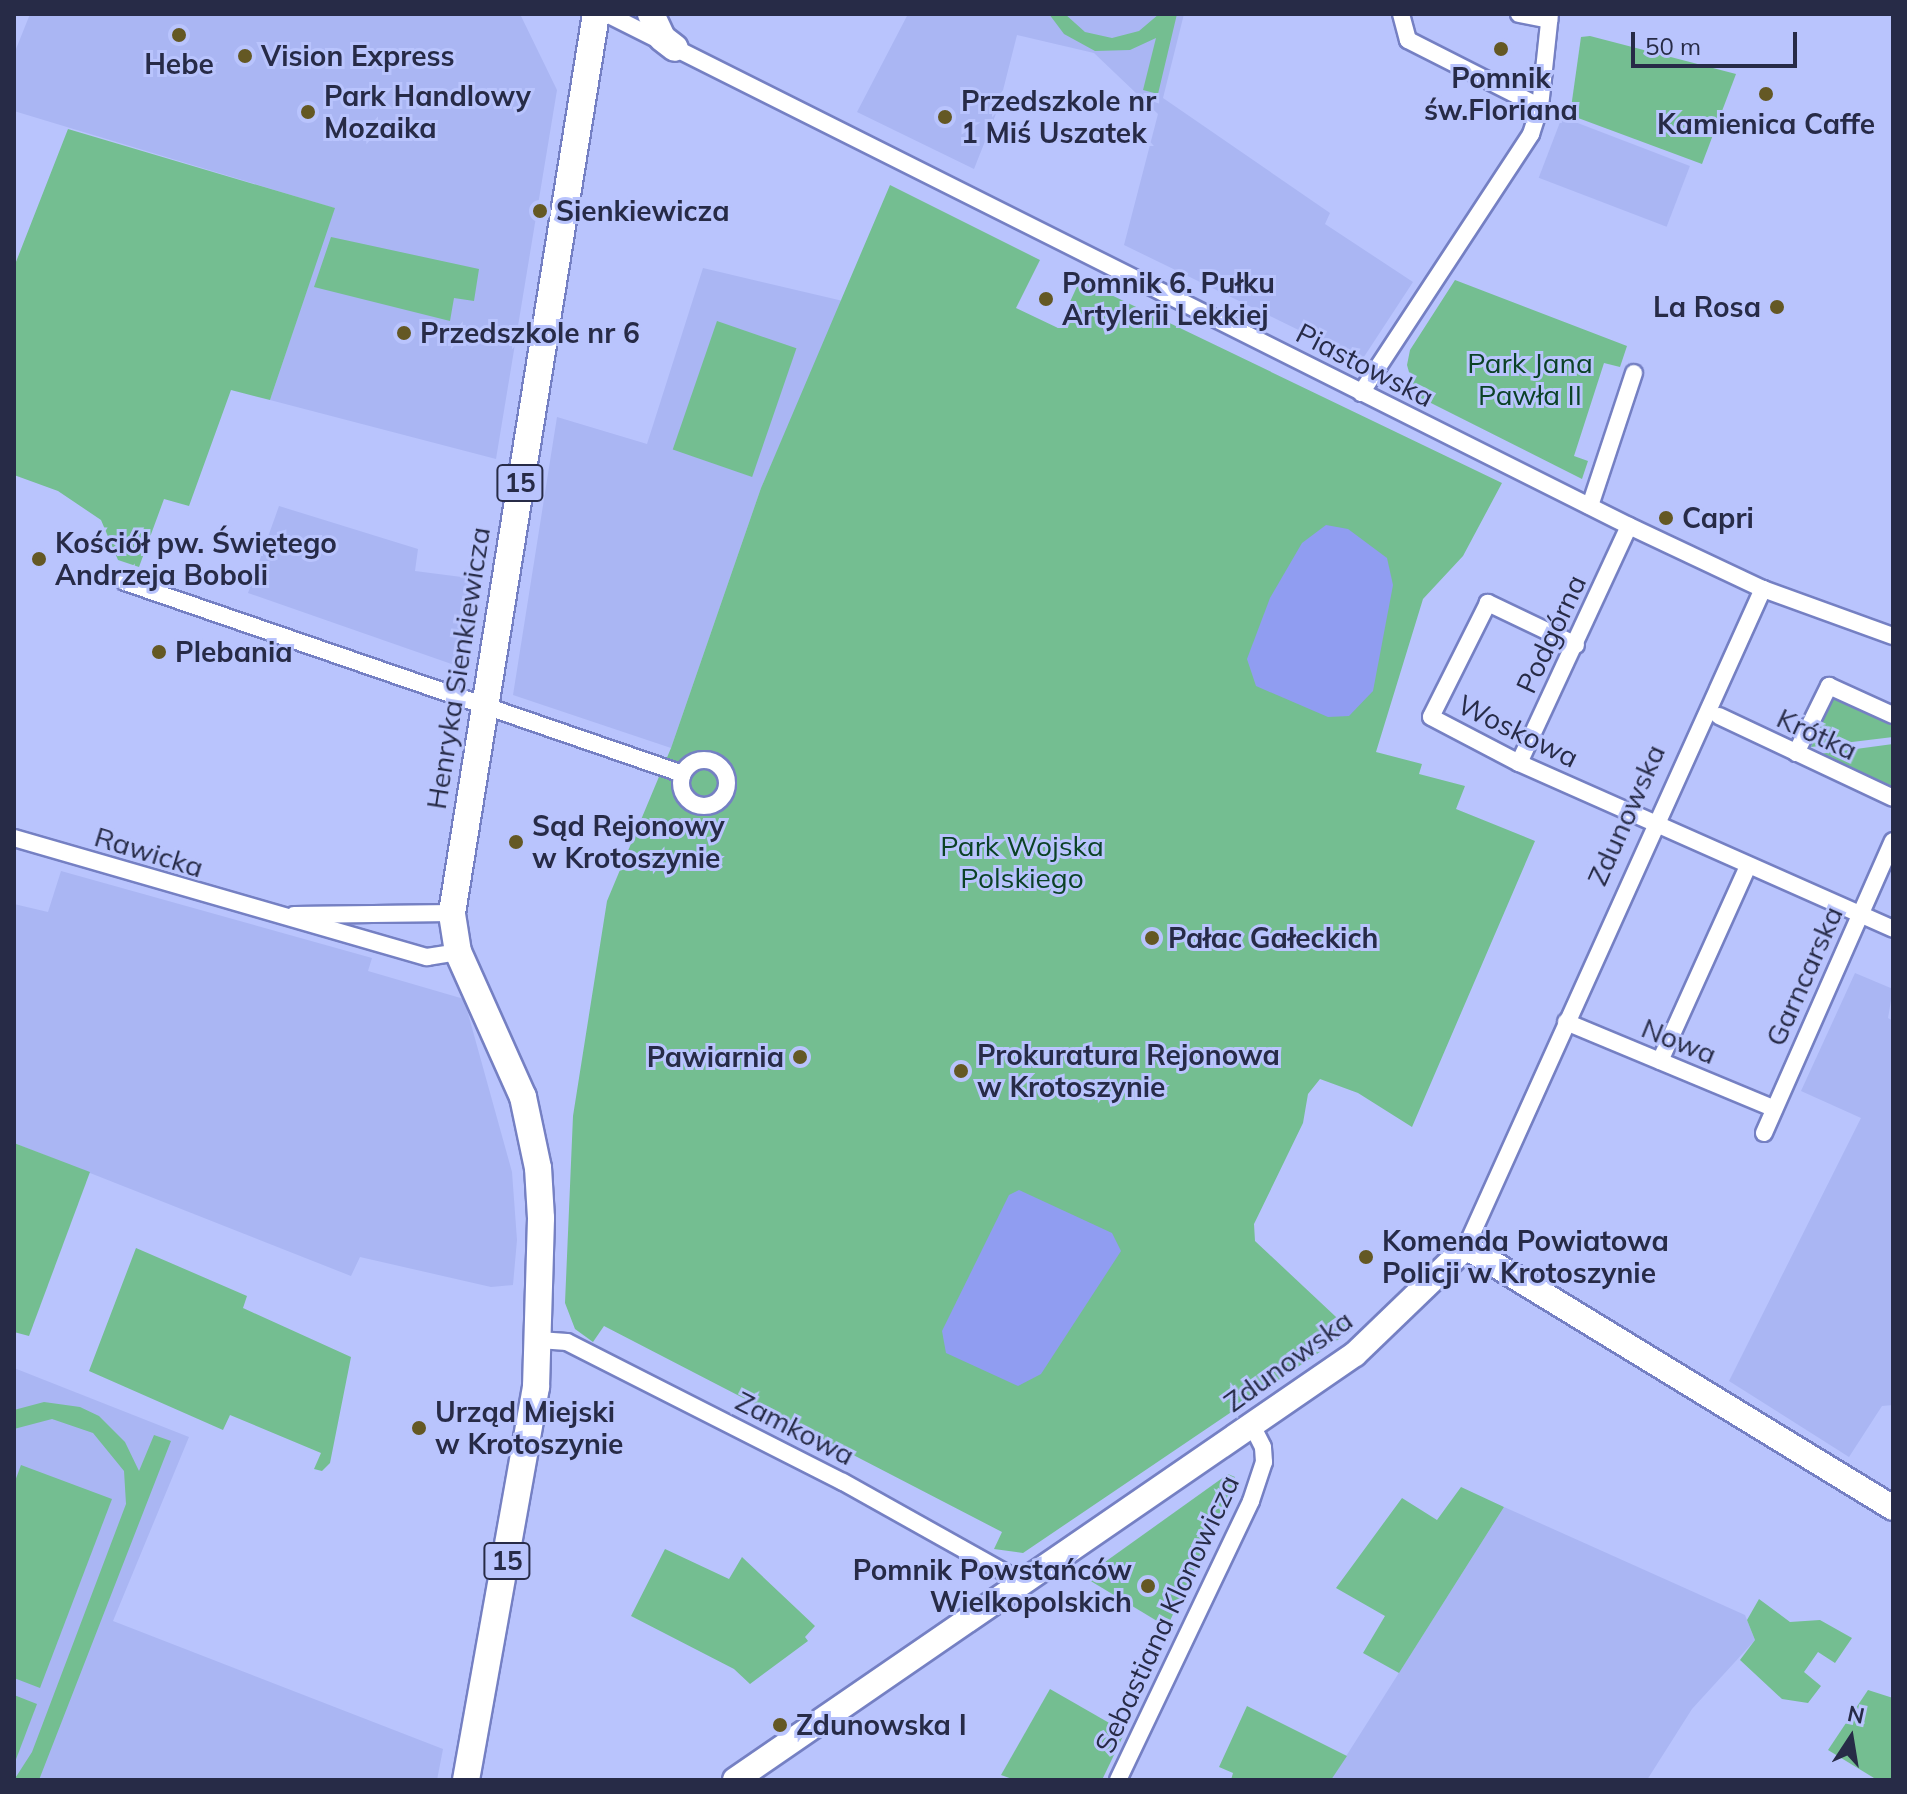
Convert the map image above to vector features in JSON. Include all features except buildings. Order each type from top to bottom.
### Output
[{"type":"main road","name":"Henryka Sienkiewicza","points":[[458,952],[452,913],[596,14]]},
{"type":"main road","points":[[651,14],[662,38],[675,48]]},
{"type":"main road","name":"15","points":[[458,952],[508,1060],[532,1132],[541,1218],[539,1340],[526,1456],[466,1780]]},
{"type":"street","name":"Piastowska","points":[[607,14],[1629,526],[1763,589],[1893,636]]},
{"type":"street","points":[[1401,14],[1408,40],[1540,107]]},
{"type":"street","points":[[1361,393],[1521,151],[1540,107],[1549,17],[1519,14]]},
{"type":"street","points":[[1590,506],[1634,373]]},
{"type":"street","name":"Podgórna","points":[[1519,763],[1629,526]]},
{"type":"street","points":[[125,582],[683,774]]},
{"type":"street","name":"Zdunowska","points":[[735,1780],[1020,1581],[1355,1354],[1466,1247],[1763,589]]},
{"type":"street","name":"Woskowa","points":[[1576,645],[1488,603],[1431,717],[1519,763],[1893,929]]},
{"type":"street","points":[[1796,753],[1829,686],[1893,715]]},
{"type":"street","name":"Krótka","points":[[1719,716],[1893,798]]},
{"type":"street","name":"Rawicka","points":[[14,838],[269,915],[427,957],[458,952]]},
{"type":"street","name":"Garncarska","points":[[1764,1133],[1893,841]]},
{"type":"street","points":[[1660,1061],[1748,866]]},
{"type":"street","name":"Rawicka","points":[[269,915],[452,913]]},
{"type":"street","name":"Nowa","points":[[1566,1022],[1773,1108]]},
{"type":"street","points":[[1466,1247],[1893,1508]]},
{"type":"street","name":"Zamkowa","points":[[539,1340],[567,1342],[595,1356],[843,1482],[1020,1581]]},
{"type":"street","name":"Sebastiana Klonowicza","points":[[1118,1780],[1251,1501],[1264,1462],[1252,1425]]},
{"type":"shaded area","points":[[30,14],[520,14],[557,90],[496,459],[270,400],[334,208],[14,111],[14,54]]},
{"type":"shaded area","points":[[908,14],[1184,14],[1163,98],[1330,213],[1325,224],[1413,282],[1358,366],[1317,339],[1124,245],[1158,114],[1094,53],[1017,35],[999,106],[974,169],[857,112]]},
{"type":"shaded area","points":[[1562,117],[1690,166],[1667,227],[1539,178]]},
{"type":"shaded area","points":[[703,268],[843,301],[761,488],[671,748],[513,695],[557,417],[647,444]]},
{"type":"shaded area","points":[[279,506],[418,549],[415,571],[477,579],[463,668],[248,593]]},
{"type":"shaded area","points":[[1326,525],[1348,529],[1387,558],[1393,585],[1373,691],[1349,716],[1328,717],[1256,686],[1247,659],[1270,598],[1302,543]]},
{"type":"shaded area","points":[[61,871],[372,958],[368,971],[464,999],[512,1172],[517,1240],[513,1285],[491,1287],[360,1257],[351,1276],[14,1143],[14,904],[48,912]]},
{"type":"shaded area","points":[[1855,973],[1893,989],[1888,1018],[1893,1021],[1893,1405],[1882,1406],[1849,1457],[1729,1381],[1861,1118],[1801,1091]]},
{"type":"shaded area","points":[[1019,1190],[1112,1233],[1121,1251],[1041,1374],[1018,1386],[946,1353],[942,1331],[1009,1195]]},
{"type":"shaded area","points":[[14,1368],[189,1437],[113,1621],[443,1749],[437,1780],[14,1780]]},
{"type":"shaded area","points":[[1504,1507],[1745,1615],[1755,1640],[1692,1709],[1647,1780],[1331,1780]]},
{"type":"green space","points":[[1049,14],[1065,14],[1085,32],[1112,38],[1139,31],[1159,14],[1177,14],[1158,94],[1143,90],[1156,38],[1130,50],[1095,51],[1064,34]]},
{"type":"green space","points":[[1590,36],[1736,74],[1702,164],[1570,115],[1581,37]]},
{"type":"green space","points":[[68,129],[335,208],[270,400],[231,390],[189,506],[164,499],[139,567],[118,560],[101,520],[58,491],[14,475],[14,267]]},
{"type":"green space","name":"Park Wojska Polskiego","points":[[890,185],[1040,260],[1016,308],[1058,328],[1080,280],[1502,483],[1463,556],[1423,599],[1376,752],[1422,764],[1419,774],[1465,786],[1456,809],[1535,841],[1412,1127],[1358,1093],[1320,1079],[1308,1094],[1303,1123],[1254,1224],[1255,1241],[1351,1331],[1023,1553],[994,1549],[1002,1532],[604,1326],[593,1342],[575,1329],[565,1303],[573,1116],[607,901],[671,748],[761,488]]},
{"type":"green space","points":[[331,237],[479,269],[474,301],[454,298],[450,321],[314,287]]},
{"type":"green space","name":"Park Jana Pawła II","points":[[1455,280],[1627,346],[1620,367],[1604,363],[1574,456],[1588,461],[1582,479],[1421,398],[1414,390],[1407,365],[1410,350]]},
{"type":"green space","points":[[717,321],[796,348],[752,477],[673,450]]},
{"type":"green space","points":[[1833,698],[1893,722],[1893,737],[1811,747]]},
{"type":"green space","points":[[1893,744],[1893,791],[1817,756],[1819,754]]},
{"type":"green space","points":[[14,1143],[90,1172],[29,1336],[14,1332]]},
{"type":"green space","points":[[136,1248],[247,1296],[243,1308],[351,1357],[330,1463],[322,1471],[314,1469],[321,1453],[230,1415],[223,1430],[89,1371]]},
{"type":"green space","points":[[44,1402],[80,1407],[99,1416],[125,1442],[139,1471],[154,1435],[171,1441],[39,1780],[14,1780],[32,1752],[126,1504],[124,1471],[93,1433],[52,1419],[14,1429],[14,1410]]},
{"type":"green space","points":[[21,1465],[112,1499],[40,1688],[14,1678],[14,1484]]},
{"type":"green space","points":[[1228,1474],[1235,1477],[1230,1494],[1167,1627],[1084,1577]]},
{"type":"green space","points":[[1461,1487],[1504,1507],[1399,1673],[1363,1653],[1385,1616],[1336,1588],[1402,1498],[1437,1520]]},
{"type":"green space","points":[[665,1549],[729,1579],[742,1557],[815,1626],[805,1637],[808,1641],[750,1684],[734,1669],[631,1616]]},
{"type":"green space","points":[[1759,1599],[1790,1622],[1820,1620],[1852,1638],[1835,1663],[1818,1652],[1804,1672],[1821,1686],[1808,1703],[1782,1699],[1740,1660],[1755,1640],[1747,1620]]},
{"type":"green space","points":[[1050,1689],[1125,1732],[1102,1780],[1015,1780],[1001,1775]]},
{"type":"green space","points":[[1868,1690],[1893,1698],[1893,1780],[1874,1778],[1828,1750]]},
{"type":"green space","points":[[14,1695],[37,1704],[15,1762],[14,1761]]},
{"type":"green space","points":[[1247,1706],[1347,1756],[1331,1780],[1231,1780],[1233,1773],[1219,1767]]},
{"type":"place","name":"Hebe","points":[[179,35]]},
{"type":"place","name":"Pomnik św.Floriana","points":[[1501,49]]},
{"type":"place","name":"Vision Express","points":[[245,56]]},
{"type":"place","name":"Kamienica Caffe","points":[[1766,94]]},
{"type":"place","name":"Park Handlowy Mozaika","points":[[308,112]]},
{"type":"place","name":"Przedszkole nr 1 Miś Uszatek","points":[[945,117]]},
{"type":"place","name":"Sienkiewicza","points":[[540,211]]},
{"type":"place","name":"Pomnik 6. Pułku Artylerii Lekkiej","points":[[1046,299]]},
{"type":"place","name":"La Rosa","points":[[1777,307]]},
{"type":"place","name":"Przedszkole nr 6","points":[[404,333]]},
{"type":"place","name":"Capri","points":[[1666,518]]},
{"type":"place","name":"Kościół pw. Świętego Andrzeja Boboli","points":[[39,559]]},
{"type":"place","name":"Plebania","points":[[159,652]]},
{"type":"place","name":"Sąd Rejonowy w Krotoszynie","points":[[516,842]]},
{"type":"place","name":"Pałac Gałeckich","points":[[1152,938]]},
{"type":"place","name":"Pawiarnia","points":[[800,1057]]},
{"type":"place","name":"Prokuratura Rejonowa w Krotoszynie","points":[[961,1071]]},
{"type":"place","name":"Komenda Powiatowa Policji w Krotoszynie","points":[[1366,1257]]},
{"type":"place","name":"Urząd Miejski w Krotoszynie","points":[[419,1428]]},
{"type":"place","name":"Pomnik Powstańców Wielkopolskich","points":[[1148,1586]]},
{"type":"place","name":"Zdunowska I","points":[[780,1725]]}]
